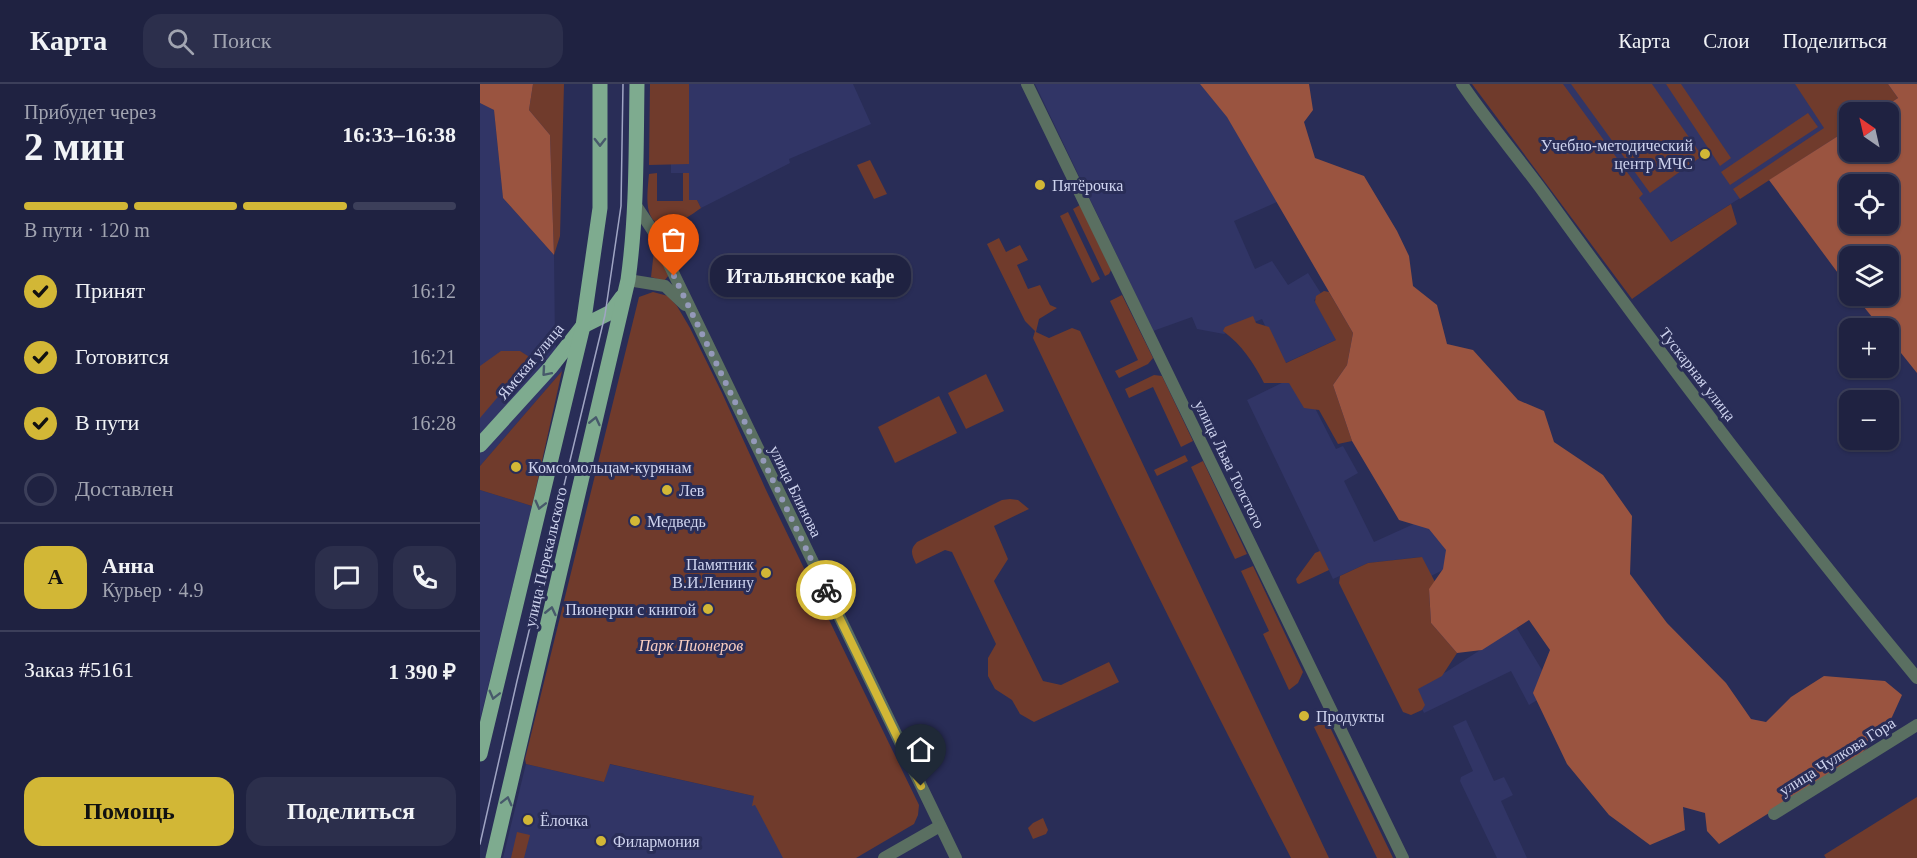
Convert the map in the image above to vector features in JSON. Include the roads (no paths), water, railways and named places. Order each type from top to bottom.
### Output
[{"type":"main road","name":"улица Перекальского","points":[[480,754],[583,326],[600,208],[600,84]]},
{"type":"main road","name":"улица Перекальского","points":[[493,858],[628,280],[635,204],[637,84]]},
{"type":"main road","points":[[583,326],[612,312],[624,293],[628,280]]},
{"type":"main road","name":"Ямская улица","points":[[480,445],[550,368],[583,326]]},
{"type":"street","name":"улица Льва Толстого","points":[[1027,84],[1403,858]]},
{"type":"street","name":"Тускарная улица","points":[[1462,84],[1635,319],[1846,592],[1917,678]]},
{"type":"street","name":"улица Блинова","points":[[635,204],[653,231],[956,858]]},
{"type":"street","points":[[628,280],[665,286],[690,310]]},
{"type":"street","name":"улица Чулкова Гора","points":[[1774,814],[1917,725]]},
{"type":"street","points":[[884,858],[940,826]]},
{"type":"tram line","points":[[480,844],[605,315],[621,206],[623,84]]},
{"type":"place","name":"Учебно-методический центр МЧС","points":[[1705,154]]},
{"type":"place","name":"Пятёрочка","points":[[1040,185]]},
{"type":"place","name":"Итальянское кафе","points":[[674,276]]},
{"type":"place","name":"Комсомольцам-курянам","points":[[516,467]]},
{"type":"place","name":"Лев","points":[[667,490]]},
{"type":"place","name":"Медведь","points":[[635,521]]},
{"type":"place","name":"Памятник В.И.Ленину","points":[[766,573]]},
{"type":"place","name":"Пионерки с книгой","points":[[708,609]]},
{"type":"place","name":"Продукты","points":[[1304,716]]},
{"type":"place","name":"Ёлочка","points":[[528,820]]},
{"type":"place","name":"Филармония","points":[[601,841]]},
{"type":"park label","name":"Парк Пионеров","points":[[691,645]]}]
